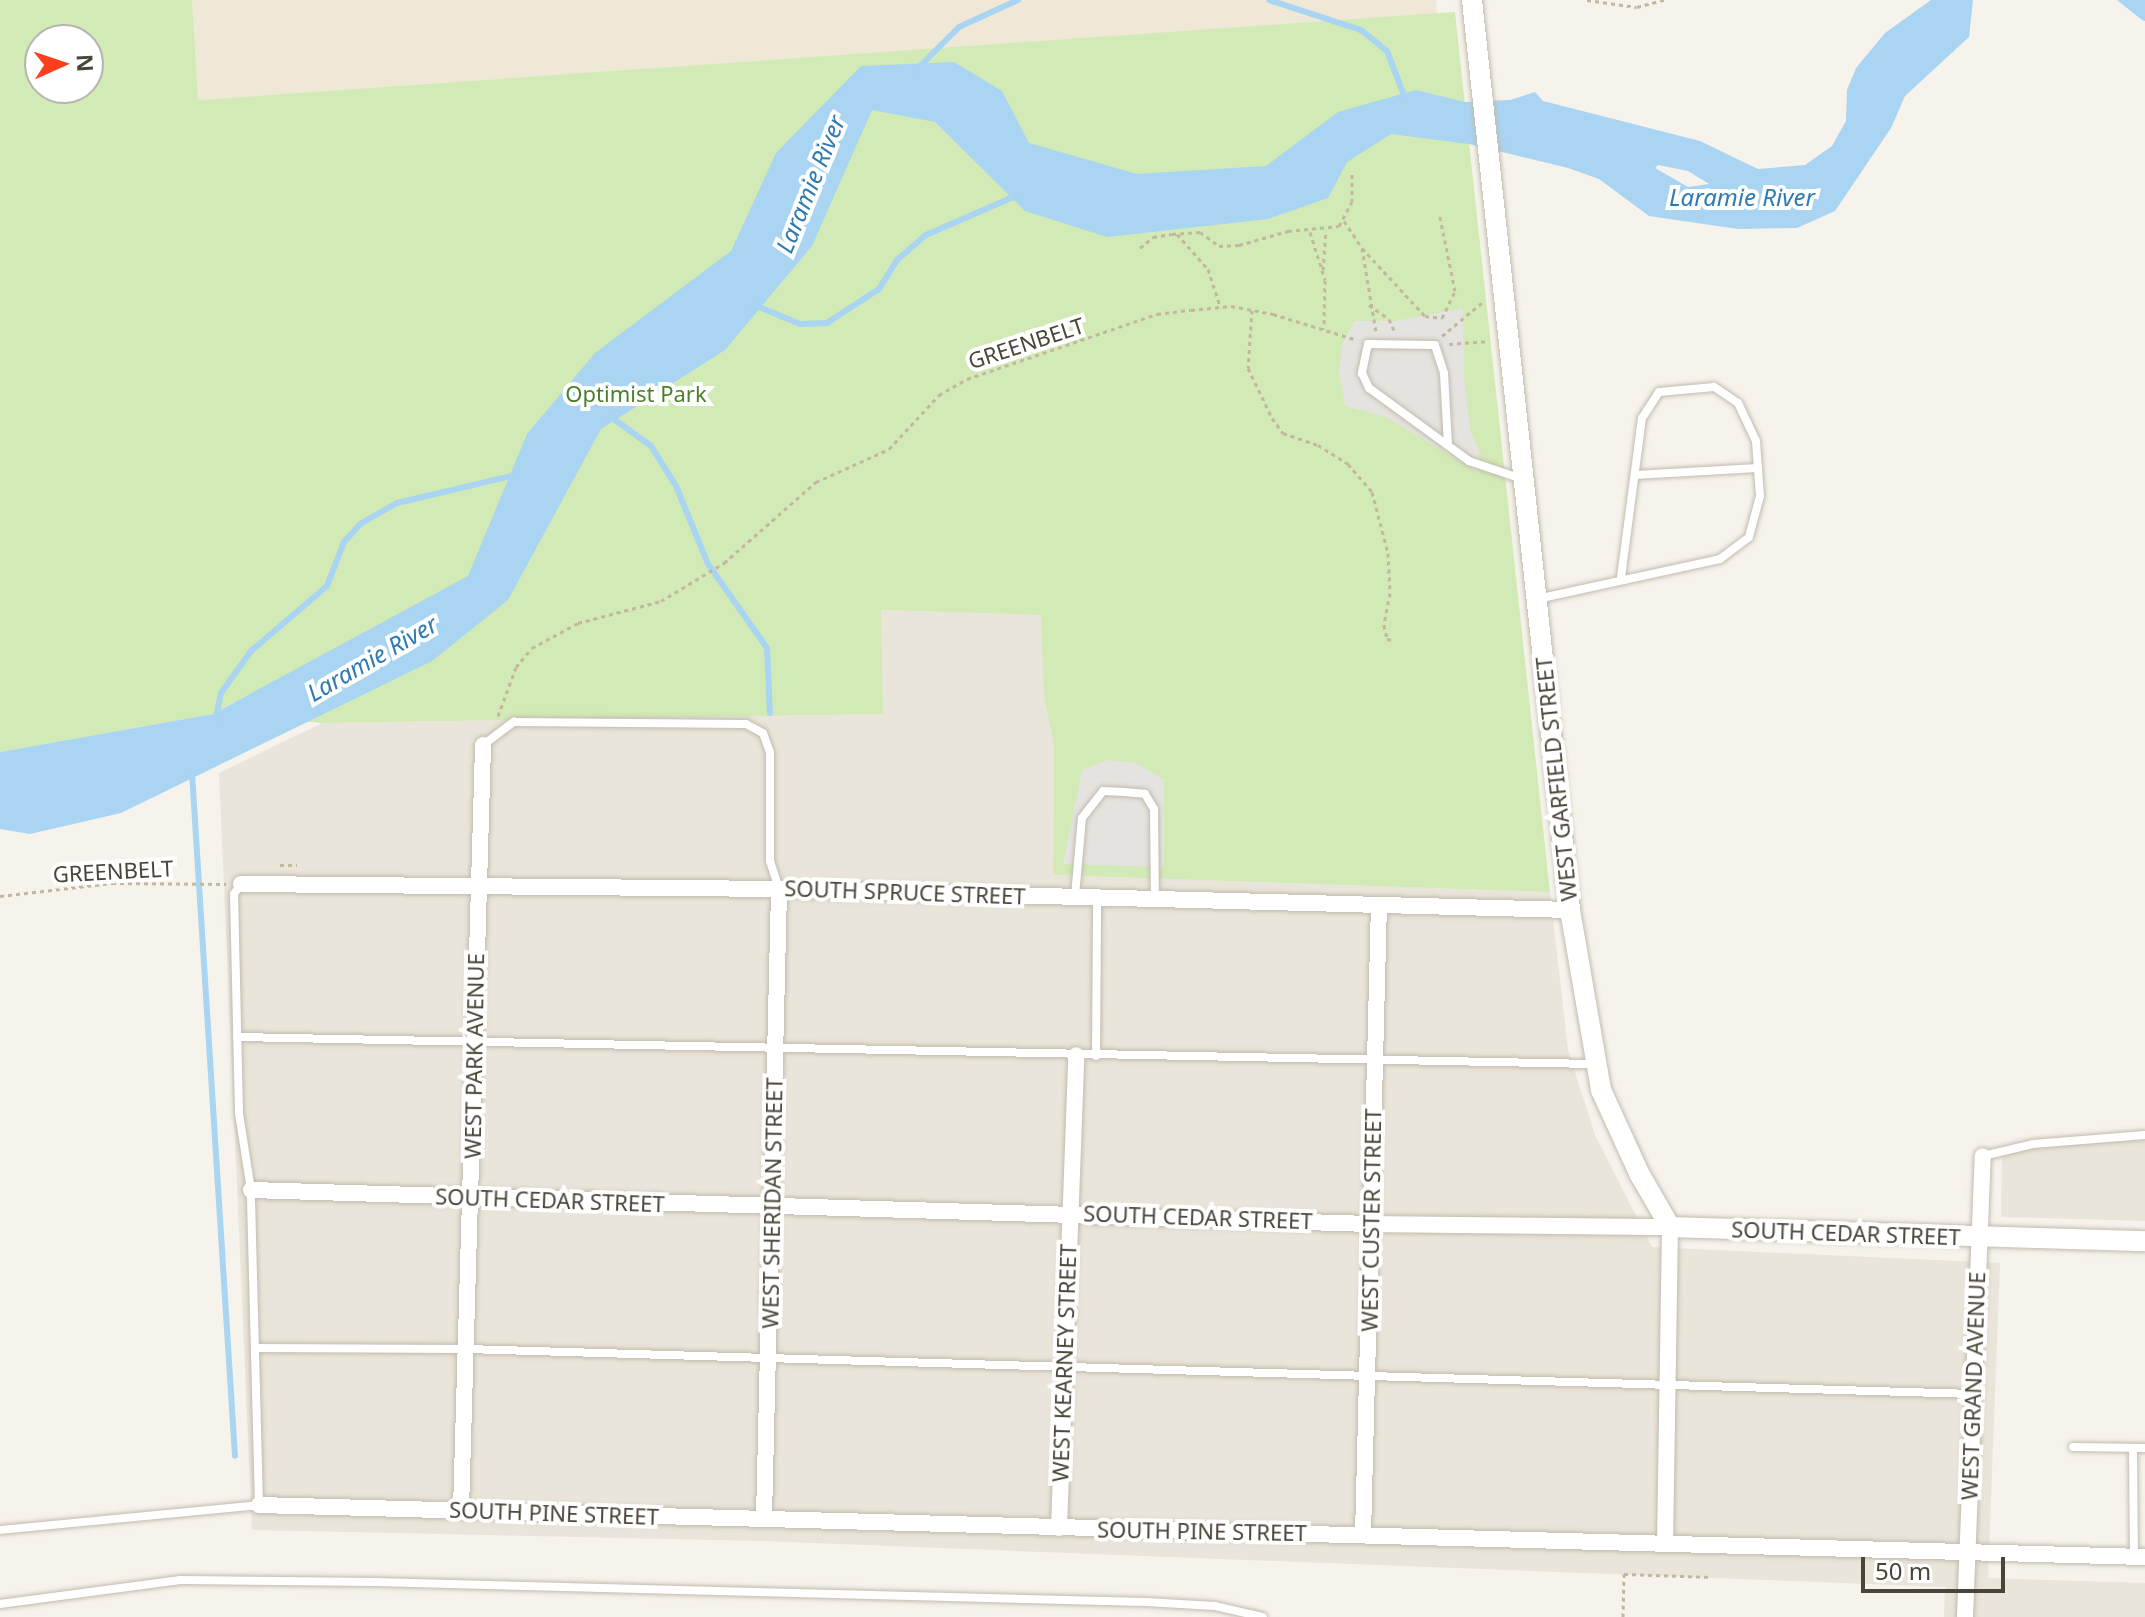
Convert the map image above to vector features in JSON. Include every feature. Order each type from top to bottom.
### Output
[{"type":"street","name":"WEST GARFIELD STREET","points":[[1472,0],[1570,910],[1595,1064],[1617,1130],[1670,1227],[1665,1543]]},
{"type":"street","name":"WEST PARK AVENUE","points":[[461,1510],[483,745]]},
{"type":"street","name":"SOUTH SPRUCE STREET","points":[[234,884],[478,883],[1570,910]]},
{"type":"street","name":"WEST SHERIDAN STREET","points":[[764,1518],[779,889]]},
{"type":"street","name":"WEST CUSTER STREET","points":[[1363,1535],[1379,905]]},
{"type":"street","name":"WEST KEARNEY STREET","points":[[1059,1528],[1076,1055]]},
{"type":"street","name":"WEST GRAND AVENUE","points":[[1965,1617],[1977,1237],[1983,1156]]},
{"type":"street","name":"SOUTH CEDAR STREET","points":[[251,1190],[1069,1212],[1372,1224],[1670,1227],[2145,1241]]},
{"type":"street","name":"SOUTH PINE STREET","points":[[259,1505],[2139,1557]]},
{"type":"lane","points":[[1448,445],[1444,373],[1435,345],[1372,344],[1362,373],[1369,388],[1448,445],[1493,472],[1523,479]]},
{"type":"lane","points":[[1536,599],[1621,577],[1720,559],[1749,537],[1760,496],[1756,441],[1738,403],[1714,387],[1680,387],[1659,392],[1642,418],[1621,577]]},
{"type":"lane","points":[[1635,475],[1758,468]]},
{"type":"lane","points":[[483,745],[514,722],[746,724],[763,733],[770,752],[770,861],[779,889]]},
{"type":"lane","points":[[1074,897],[1082,818],[1103,791],[1145,794],[1154,809],[1155,899]]},
{"type":"lane","points":[[0,1530],[259,1505],[257,1348],[248,1225],[251,1190],[239,1113],[234,884]]},
{"type":"lane","points":[[1096,1056],[1097,898]]},
{"type":"lane","points":[[237,1037],[1595,1064]]},
{"type":"lane","points":[[1983,1156],[2033,1144],[2145,1135]]},
{"type":"lane","points":[[257,1348],[466,1349],[1064,1370],[1367,1374],[1667,1388],[1973,1394]]},
{"type":"lane","points":[[2073,1447],[2145,1448]]},
{"type":"lane","points":[[2133,1448],[2139,1557]]},
{"type":"lane","points":[[0,1604],[180,1580],[1146,1602],[1215,1606],[1263,1617]]},
{"type":"path","points":[[1587,0],[1637,7],[1664,0]]},
{"type":"path","points":[[1140,248],[1153,237],[1177,234],[1200,232],[1219,246],[1326,228],[1344,221],[1352,202],[1352,173]]},
{"type":"path","points":[[1440,217],[1455,291],[1442,318]]},
{"type":"path","points":[[1344,221],[1362,248],[1425,316],[1442,318],[1453,324]]},
{"type":"path","points":[[1323,274],[1326,228]]},
{"type":"path","points":[[1309,230],[1323,274],[1328,305],[1324,329]]},
{"type":"path","points":[[1177,234],[1208,269],[1220,307]]},
{"type":"path","points":[[1362,248],[1372,344]]},
{"type":"path","points":[[1435,345],[1453,324],[1503,287]]},
{"type":"path","points":[[1369,305],[1389,319],[1400,344]]},
{"type":"path","name":"GREENBELT","points":[[705,574],[724,563],[816,482],[889,449],[939,395],[967,379],[1157,314],[1220,307],[1252,310],[1372,344]]},
{"type":"path","points":[[1252,310],[1248,368],[1272,418],[1283,433],[1318,445],[1348,464],[1372,492],[1388,553],[1390,593],[1384,625],[1387,639],[1393,640]]},
{"type":"path","name":"GREENBELT","points":[[0,896],[112,883],[234,884]]},
{"type":"path","points":[[1623,1617],[1624,1574],[1710,1577]]},
{"type":"shaded area","points":[[192,0],[1436,0],[1437,14],[197,100]]},
{"type":"shaded area","points":[[1463,308],[1464,379],[1471,433],[1479,450],[1479,473],[1386,417],[1345,406],[1339,372],[1342,344],[1355,321],[1396,321]]},
{"type":"shaded area","points":[[881,610],[1055,615],[1053,875],[1550,892],[1568,1050],[1595,1135],[1652,1247],[2000,1263],[1988,1578],[2145,1583],[2145,1617],[1944,1617],[1945,1587],[760,1541],[252,1530],[219,773],[322,723],[882,714]]},
{"type":"shaded area","points":[[1108,760],[1136,763],[1164,779],[1164,867],[1063,864],[1082,770]]},
{"type":"shaded area","points":[[2145,1140],[2145,1221],[2001,1217],[2002,1148]]},
{"type":"green space","name":"Optimist Park","points":[[0,0],[192,0],[198,100],[1455,12],[1550,892],[1053,875],[1054,745],[1044,696],[1041,615],[881,610],[883,714],[322,723],[235,715],[234,702],[213,714],[0,752]]},
{"type":"water","name":"Laramie River","points":[[1931,0],[1973,0],[1969,37],[1905,96],[1891,128],[1835,211],[1797,228],[1738,229],[1649,216],[1599,179],[1568,168],[1469,144],[1391,134],[1347,162],[1328,198],[1268,219],[1107,237],[1025,211],[935,122],[872,110],[812,246],[725,350],[601,429],[508,600],[432,661],[121,813],[30,834],[0,829],[0,752],[213,714],[468,576],[527,434],[595,353],[731,251],[776,153],[861,66],[954,62],[1002,91],[1029,143],[1137,174],[1266,166],[1338,112],[1416,90],[1465,102],[1510,100],[1535,92],[1543,101],[1700,141],[1758,169],[1805,165],[1832,146],[1846,121],[1847,90],[1856,68],[1885,33]],"holes":[[[1658,165],[1688,171],[1709,184],[1688,187],[1655,168]]]},
{"type":"water","points":[[2117,0],[2145,0],[2145,21],[2142,20]]},
{"type":"waterway","points":[[917,69],[959,27],[1018,0]]},
{"type":"waterway","points":[[1269,0],[1361,30],[1387,51],[1405,98]]},
{"type":"waterway","points":[[754,305],[800,324],[827,323],[879,289],[897,260],[926,235],[1018,195]]},
{"type":"waterway","points":[[611,417],[651,446],[676,486],[708,564],[767,648],[770,713]]},
{"type":"waterway","points":[[216,718],[221,693],[251,651],[327,586],[344,542],[360,524],[397,503],[515,475]]},
{"type":"waterway","points":[[192,773],[235,1456]]}]
